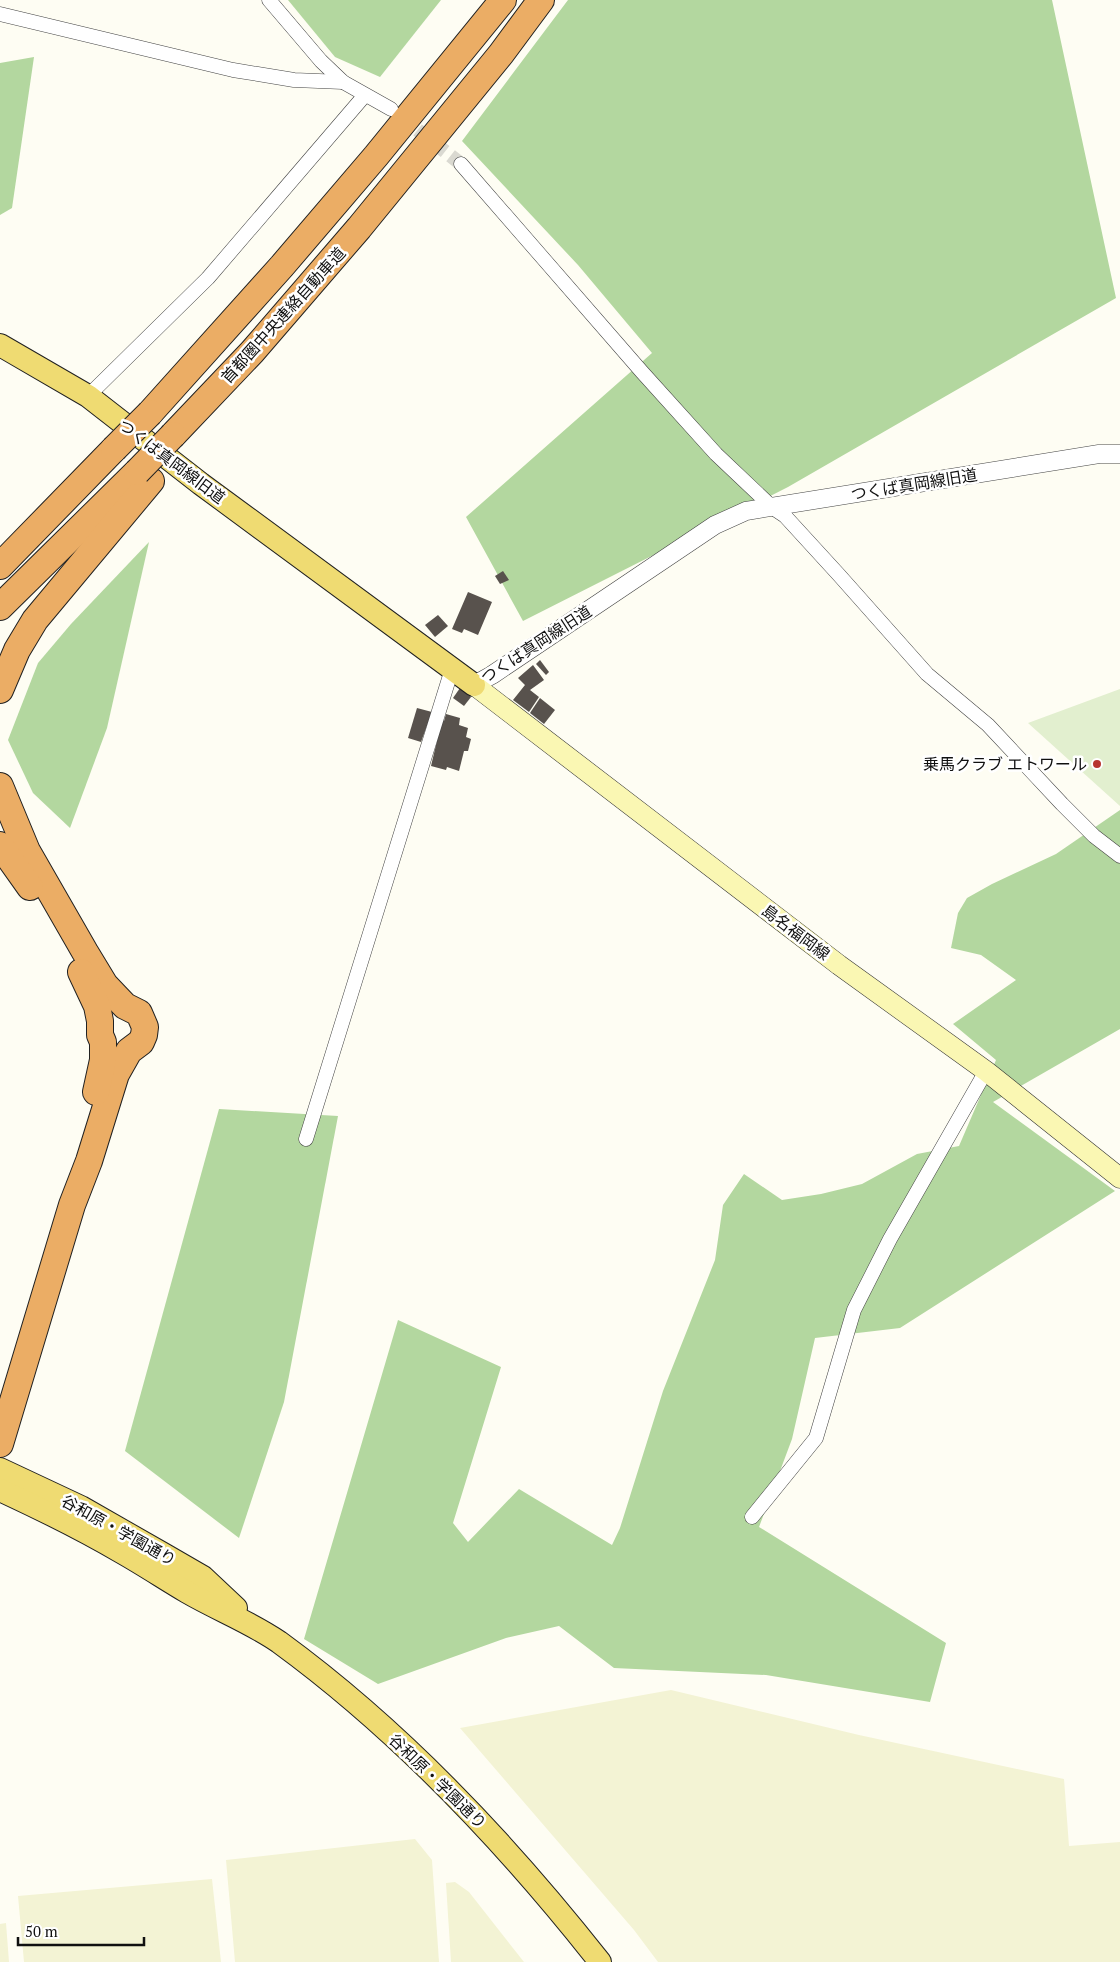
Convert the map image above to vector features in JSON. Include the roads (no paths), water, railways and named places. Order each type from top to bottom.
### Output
[{"type":"highway","name":"首都圏中央連絡自動車道","points":[[0,566],[110,445],[146,410],[282,266],[376,156],[504,0]]},
{"type":"highway","name":"首都圏中央連絡自動車道","points":[[0,607],[144,477],[177,441],[359,228],[501,54],[541,0]]},
{"type":"highway","points":[[0,543],[110,445]]},
{"type":"highway","points":[[0,690],[17,650],[35,620],[144,477]]},
{"type":"highway","points":[[0,786],[27,851],[90,961],[112,995],[125,1006],[139,1013],[145,1027],[141,1042],[129,1051],[116,1074],[89,1161],[72,1205],[0,1444]]},
{"type":"highway","points":[[0,845],[36,896],[75,960],[97,1006],[100,1021],[99,1028],[103,1042],[103,1060],[78,1152],[72,1205]]},
{"type":"main road","name":"つくば真岡線旧道","points":[[0,345],[88,396],[202,484],[474,685]]},
{"type":"main road","name":"島名福岡線","points":[[474,685],[831,959],[986,1071],[1120,1178]]},
{"type":"main road","name":"谷和原・学園通り","points":[[0,1469],[81,1507],[203,1577],[252,1625]]},
{"type":"main road","name":"谷和原・学園通り","points":[[0,1490],[122,1552],[189,1593],[252,1625],[280,1643],[344,1694],[416,1758],[476,1816],[560,1910],[600,1962]]},
{"type":"street","points":[[269,0],[321,61],[343,82],[391,109]]},
{"type":"street","points":[[0,14],[234,70],[294,80],[343,82]]},
{"type":"street","points":[[88,396],[208,278],[365,96]]},
{"type":"street","points":[[461,164],[635,365],[703,440],[773,508],[785,516],[927,674],[988,725],[1094,836],[1120,856]]},
{"type":"street","name":"つくば真岡線旧道","points":[[474,685],[492,675],[715,525],[746,511],[1089,456],[1120,454]]},
{"type":"street","points":[[306,1139],[452,669]]},
{"type":"street","points":[[752,1517],[816,1438],[854,1310],[890,1239],[986,1071]]},
{"type":"tunnel","points":[[401,117],[461,164]]},
{"type":"place","name":"乗馬クラブ エトワール","points":[[1097,764]]}]
